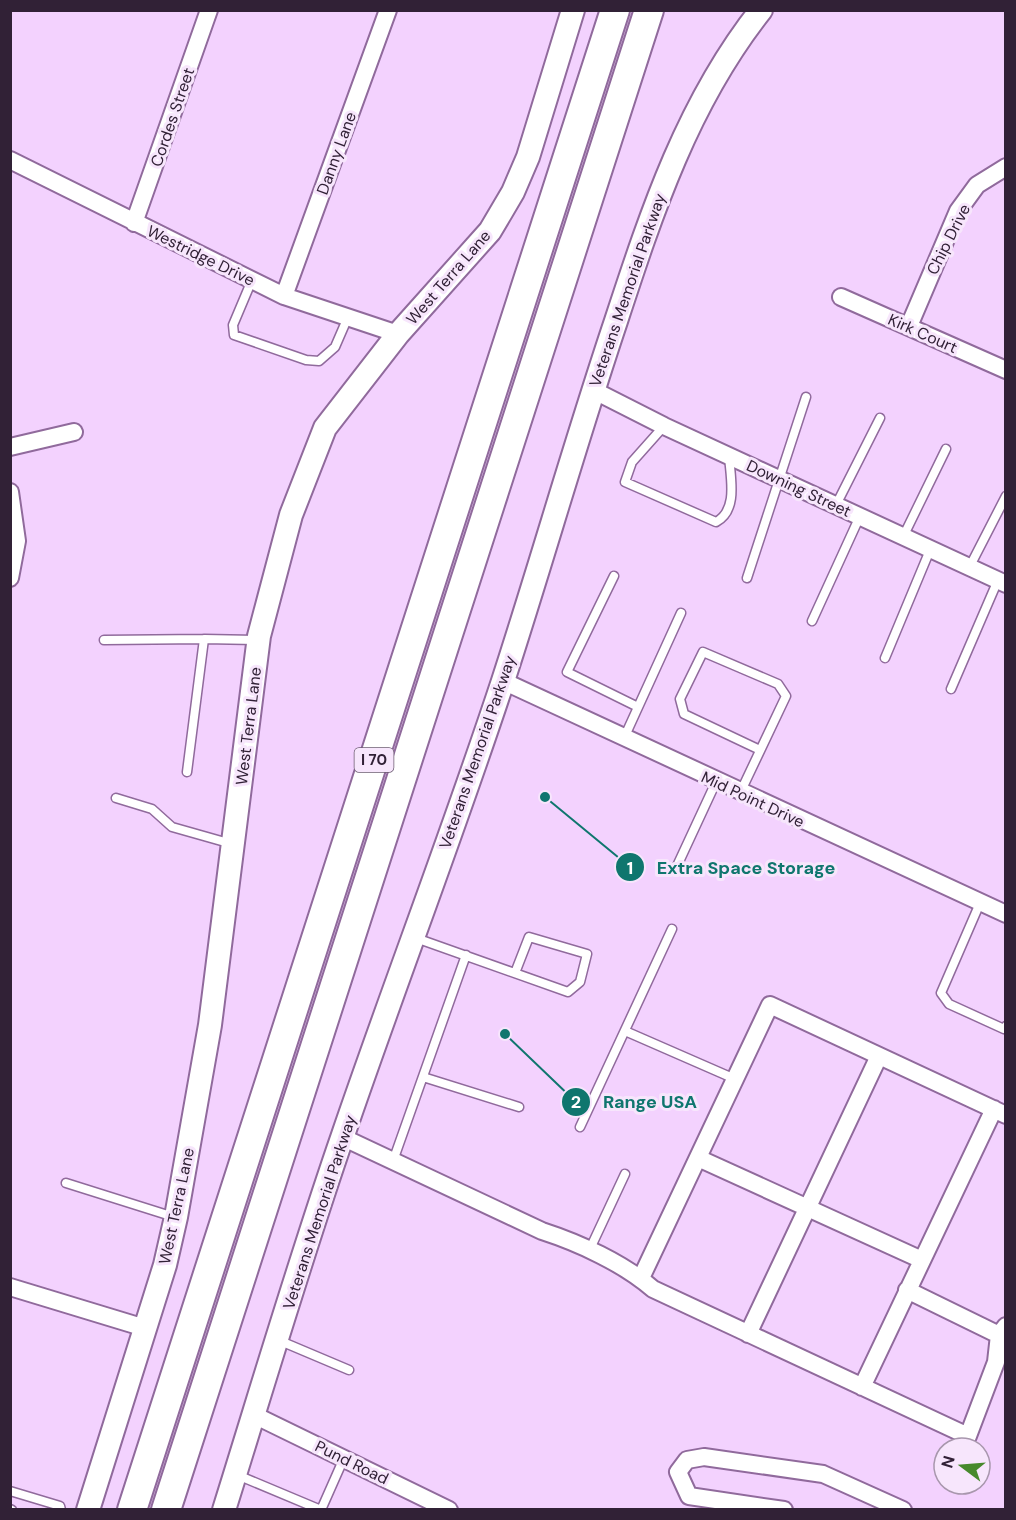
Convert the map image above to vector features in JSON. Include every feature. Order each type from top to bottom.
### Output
[{"type":"highway","name":"I 70","points":[[132,1509],[615,10]]},
{"type":"highway","name":"I 70","points":[[166,1509],[649,10]]},
{"type":"street","name":"Cordes Street","points":[[134,223],[209,10]]},
{"type":"street","name":"Danny Lane","points":[[284,296],[388,10]]},
{"type":"street","name":"West Terra Lane","points":[[88,1509],[145,1328],[176,1217],[210,1025],[259,640],[291,514],[325,428],[398,334],[490,231],[513,192],[528,157],[573,10]]},
{"type":"street","name":"Veterans Memorial Parkway","points":[[224,1509],[342,1137],[503,681],[593,390],[654,207],[674,156],[719,69],[761,10]]},
{"type":"street","name":"Westridge Drive","points":[[10,160],[284,296],[398,334]]},
{"type":"street","name":"Chip Drive","points":[[909,326],[958,212],[977,185],[1005,166]]},
{"type":"street","name":"Kirk Court","points":[[841,297],[1005,370]]},
{"type":"street","name":"Downing Street","points":[[593,390],[664,426],[1002,582]]},
{"type":"street","points":[[10,447],[74,432]]},
{"type":"street","points":[[10,492],[17,541],[10,578]]},
{"type":"street","name":"Mid Point Drive","points":[[503,681],[716,782],[1005,914]]},
{"type":"street","points":[[642,1278],[770,1005],[1000,1112],[922,1260],[862,1387]]},
{"type":"street","points":[[748,1334],[879,1056]]},
{"type":"street","points":[[342,1137],[589,1251],[642,1278],[653,1288],[968,1436],[996,1362],[1002,1330],[907,1290]]},
{"type":"street","points":[[698,1158],[922,1260]]},
{"type":"street","points":[[10,1287],[145,1328]]},
{"type":"street","name":"Pund Road","points":[[254,1415],[449,1509]]},
{"type":"street","points":[[784,1509],[725,1503],[689,1496],[678,1472],[687,1460],[704,1457],[823,1473],[903,1509]]},
{"type":"lane","points":[[252,280],[233,325],[234,335],[306,360],[319,361],[335,348],[348,317]]},
{"type":"lane","points":[[747,578],[806,397]]},
{"type":"lane","points":[[836,505],[880,418]]},
{"type":"lane","points":[[664,426],[632,462],[625,482],[716,522],[722,519],[732,500],[729,455]]},
{"type":"lane","points":[[903,537],[946,449]]},
{"type":"lane","points":[[969,568],[1005,496]]},
{"type":"lane","points":[[812,621],[860,516]]},
{"type":"lane","points":[[885,658],[930,550]]},
{"type":"lane","points":[[614,576],[567,672],[638,707]]},
{"type":"lane","points":[[951,689],[1002,582]]},
{"type":"lane","points":[[624,738],[681,613]]},
{"type":"lane","points":[[187,772],[204,639]]},
{"type":"lane","points":[[104,640],[259,640]]},
{"type":"lane","points":[[740,793],[786,696],[778,684],[703,652],[680,699],[684,714],[760,750]]},
{"type":"lane","points":[[677,866],[716,782]]},
{"type":"lane","points":[[116,798],[152,810],[172,827],[233,844]]},
{"type":"lane","points":[[980,903],[941,993],[949,1004],[1004,1029],[1005,1026]]},
{"type":"lane","points":[[580,1127],[672,928]]},
{"type":"lane","points":[[413,937],[568,992],[580,982],[587,954],[529,937],[516,973]]},
{"type":"lane","points":[[393,1161],[466,955]]},
{"type":"lane","points":[[625,1031],[735,1079]]},
{"type":"lane","points":[[423,1077],[519,1107]]},
{"type":"lane","points":[[589,1251],[625,1174]]},
{"type":"lane","points":[[66,1183],[176,1217]]},
{"type":"lane","points":[[277,1340],[349,1370]]},
{"type":"lane","points":[[235,1474],[321,1509],[344,1458]]},
{"type":"lane","points":[[10,1491],[60,1506],[62,1509]]},
{"type":"place","name":"Extra Space Storage","points":[[545,797]]},
{"type":"place","name":"Range USA","points":[[505,1034]]}]
